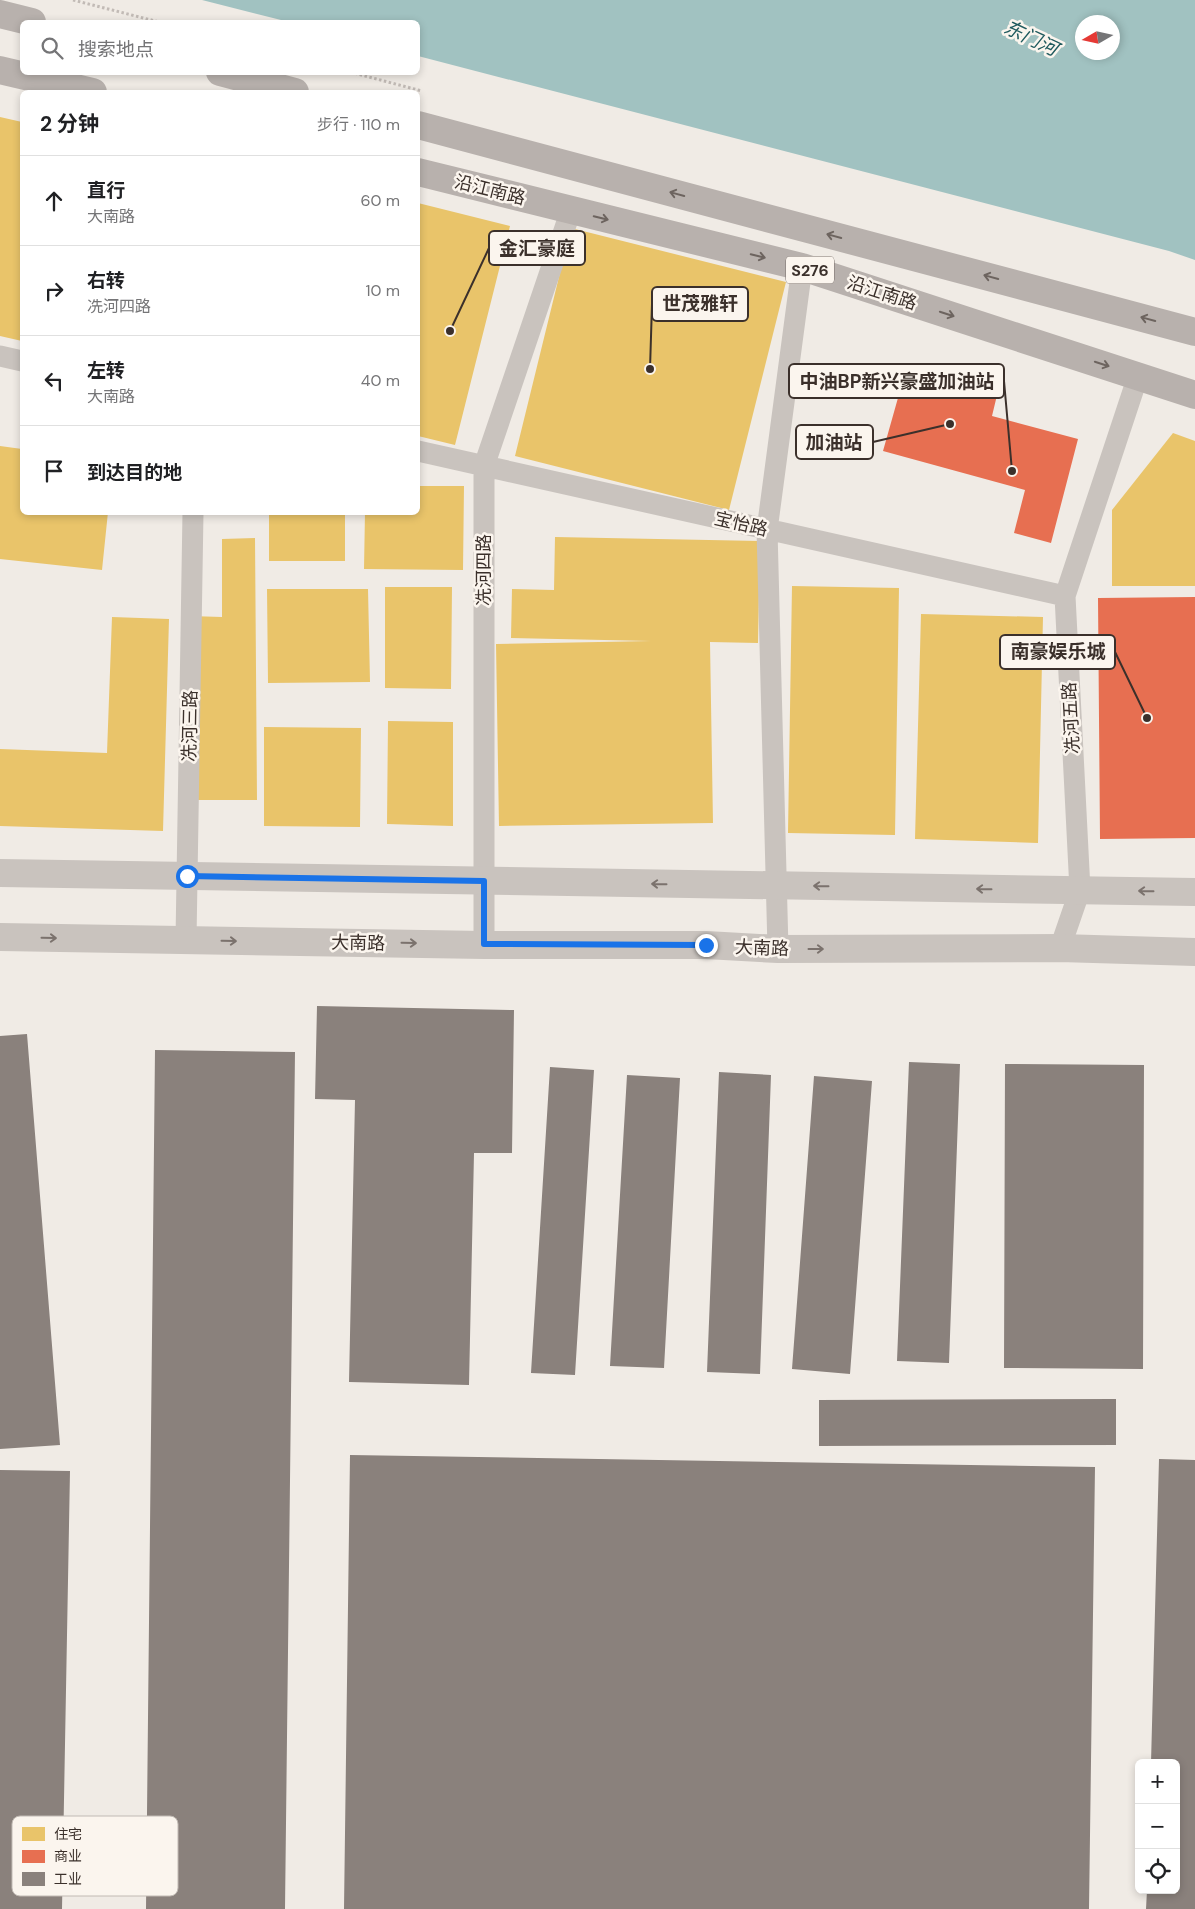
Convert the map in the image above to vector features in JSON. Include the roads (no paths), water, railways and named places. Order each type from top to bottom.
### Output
[{"type":"main road","points":[[0,14],[24,20]]},
{"type":"main road","points":[[0,70],[20,75]]},
{"type":"main road","points":[[21,75],[85,90]]},
{"type":"main road","points":[[231,75],[288,90]]},
{"type":"main road","name":"S276","points":[[420,126],[1195,332]]},
{"type":"main road","name":"沿江南路","points":[[420,172],[802,267],[1195,395]]},
{"type":"street","points":[[0,873],[1195,892]]},
{"type":"street","name":"大南路","points":[[0,937],[484,944],[706,945],[778,949],[1060,948],[1195,952]]},
{"type":"lane","name":"冼河四路","points":[[484,944],[484,466],[570,210]]},
{"type":"lane","points":[[778,949],[767,530],[802,267]]},
{"type":"lane","points":[[0,356],[20,361]]},
{"type":"lane","name":"冼河五路","points":[[1060,948],[1080,890],[1065,596],[1138,376]]},
{"type":"lane","name":"宝怡路","points":[[420,451],[1065,596]]},
{"type":"lane","name":"冼河三路","points":[[186,940],[193,515]]},
{"type":"water","name":"东门河","points":[[202,0],[1195,0],[1195,260],[1169,251],[420,57],[420,20],[281,20]]},
{"type":"place","name":"金汇豪庭","points":[[450,331]]},
{"type":"place","name":"世茂雅轩","points":[[650,369]]},
{"type":"place","name":"加油站","points":[[950,424]]},
{"type":"place","name":"中油BP新兴豪盛加油站","points":[[1012,471]]},
{"type":"place","name":"南豪娱乐城","points":[[1147,718]]}]
